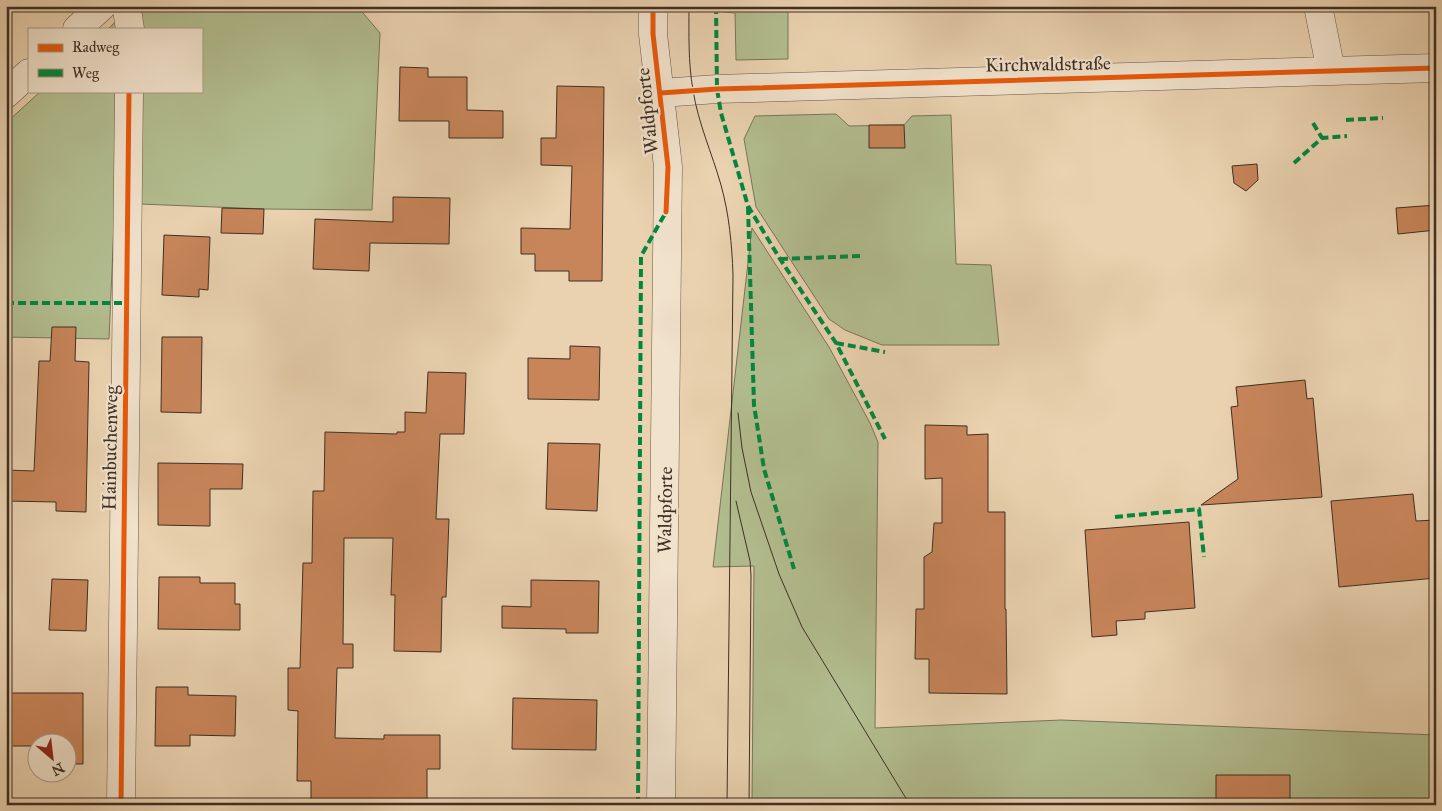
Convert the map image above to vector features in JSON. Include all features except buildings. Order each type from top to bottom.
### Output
[{"type":"street","points":[[78,28],[102,6]]},
{"type":"street","points":[[125,6],[130,28]]},
{"type":"street","name":"Waldpforte","points":[[653,6],[653,34],[668,167],[666,212],[661,805]]},
{"type":"street","points":[[1318,6],[1331,72]]},
{"type":"street","name":"Kirchwaldstraße","points":[[661,93],[717,88],[1436,68]]},
{"type":"street","points":[[6,94],[28,75]]},
{"type":"street","name":"Hainbuchenweg","points":[[121,805],[129,92]]},
{"type":"green space","points":[[132,6],[357,6],[380,33],[372,210],[264,209],[115,203],[109,339],[6,337],[6,123],[40,92],[202,92],[202,28],[109,28]]},
{"type":"green space","points":[[723,6],[788,6],[788,59],[736,60],[735,13],[723,12]]},
{"type":"green space","points":[[836,114],[849,126],[904,125],[912,116],[951,115],[956,264],[991,265],[999,345],[882,345],[845,330],[829,319],[756,207],[744,139],[755,116]]},
{"type":"green space","points":[[752,228],[829,347],[870,423],[878,442],[875,728],[1061,720],[1436,735],[1436,805],[752,805],[754,566],[713,567]]},
{"type":"tram line","points":[[689,6],[691,80],[698,114],[724,196],[730,229],[733,263],[727,805]]},
{"type":"tram line","points":[[738,413],[742,448],[751,492],[779,574],[802,627],[910,805]]},
{"type":"tram line","points":[[736,501],[750,561],[751,575],[749,805]]},
{"type":"marked path","points":[[716,6],[717,89],[721,113],[748,206],[780,259],[836,343],[885,439]]},
{"type":"marked path","points":[[1346,120],[1383,118]]},
{"type":"marked path","points":[[1313,123],[1322,138]]},
{"type":"marked path","points":[[1294,163],[1322,138],[1347,136]]},
{"type":"marked path","points":[[748,207],[754,405],[764,469],[794,569]]},
{"type":"marked path","points":[[638,805],[641,256],[666,212]]},
{"type":"marked path","points":[[780,259],[861,256]]},
{"type":"marked path","points":[[6,303],[127,303]]},
{"type":"marked path","points":[[836,343],[885,352]]},
{"type":"marked path","points":[[1115,517],[1199,509],[1204,557]]},
{"type":"cycle path","points":[[653,6],[653,34],[668,167],[666,212]]},
{"type":"cycle path","points":[[661,93],[717,89],[1436,68]]},
{"type":"cycle path","points":[[121,805],[129,92]]}]
